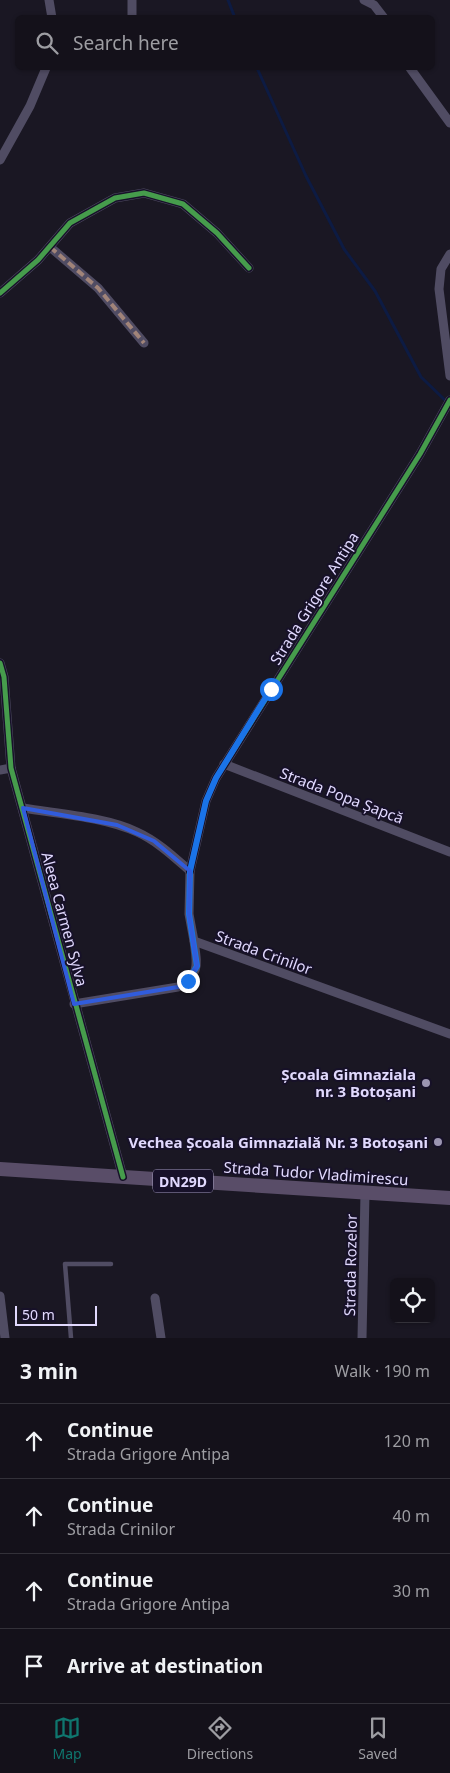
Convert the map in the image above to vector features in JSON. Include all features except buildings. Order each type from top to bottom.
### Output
[{"type":"main road","name":"Strada Tudor Vladimirescu","points":[[0,1169],[450,1198]]},
{"type":"street","points":[[49,0],[52,15]]},
{"type":"street","points":[[132,0],[132,15]]},
{"type":"street","points":[[364,0],[374,5],[382,15]]},
{"type":"street","points":[[0,160],[30,106],[45,70]]},
{"type":"street","points":[[411,70],[450,123]]},
{"type":"street","points":[[0,293],[50,247],[70,223],[115,198],[144,193],[183,204],[217,233],[249,268]]},
{"type":"street","points":[[50,247],[98,288],[136,330],[144,343]]},
{"type":"street","points":[[450,254],[441,269],[439,289],[450,376]]},
{"type":"street","name":"Strada Grigore Antipa","points":[[190,871],[206,801],[224,764],[445,411],[450,400]]},
{"type":"street","name":"Aleea Carmen Sylva","points":[[0,663],[4,678],[11,768],[74,1004],[123,1177]]},
{"type":"street","name":"Strada Popa Șapcă","points":[[224,764],[450,852]]},
{"type":"street","points":[[0,770],[11,768]]},
{"type":"street","points":[[23,808],[117,825],[137,832],[166,850],[190,871]]},
{"type":"street","name":"Strada Crinilor","points":[[190,871],[189,914],[194,941],[450,1034]]},
{"type":"street","points":[[74,1004],[178,987],[188,981],[197,966],[194,941]]},
{"type":"street","name":"Strada Rozelor","points":[[362,1338],[365,1193]]},
{"type":"street","points":[[0,1296],[5,1338]]},
{"type":"street","points":[[155,1298],[161,1338]]},
{"type":"lane","points":[[70,1338],[65,1264],[111,1264]]},
{"type":"highlighted area","points":[[23,808],[117,825],[154,841],[190,871],[189,914],[197,966],[188,981],[178,987],[74,1004]]},
{"type":"waterway","points":[[228,0],[234,15]]},
{"type":"waterway","points":[[258,70],[306,176],[344,249],[375,291],[421,377],[448,403]]},
{"type":"marked path","points":[[50,247],[98,288],[144,343]]},
{"type":"cycle path","points":[[0,293],[38,260],[70,223],[115,198],[144,193],[183,204],[217,233],[249,268]]},
{"type":"cycle path","points":[[190,871],[206,801],[216,778],[420,454],[450,400]]},
{"type":"cycle path","points":[[0,663],[4,677],[11,768],[123,1177]]},
{"type":"place","name":"Școala Gimnaziala nr. 3 Botoșani","points":[[426,1083]]},
{"type":"place","name":"Vechea Școala Gimnazială Nr. 3 Botoșani","points":[[438,1142]]},
{"type":"route","points":[[188,981],[194,974],[197,966],[189,914],[190,871],[206,801],[224,764],[271,689]]}]
